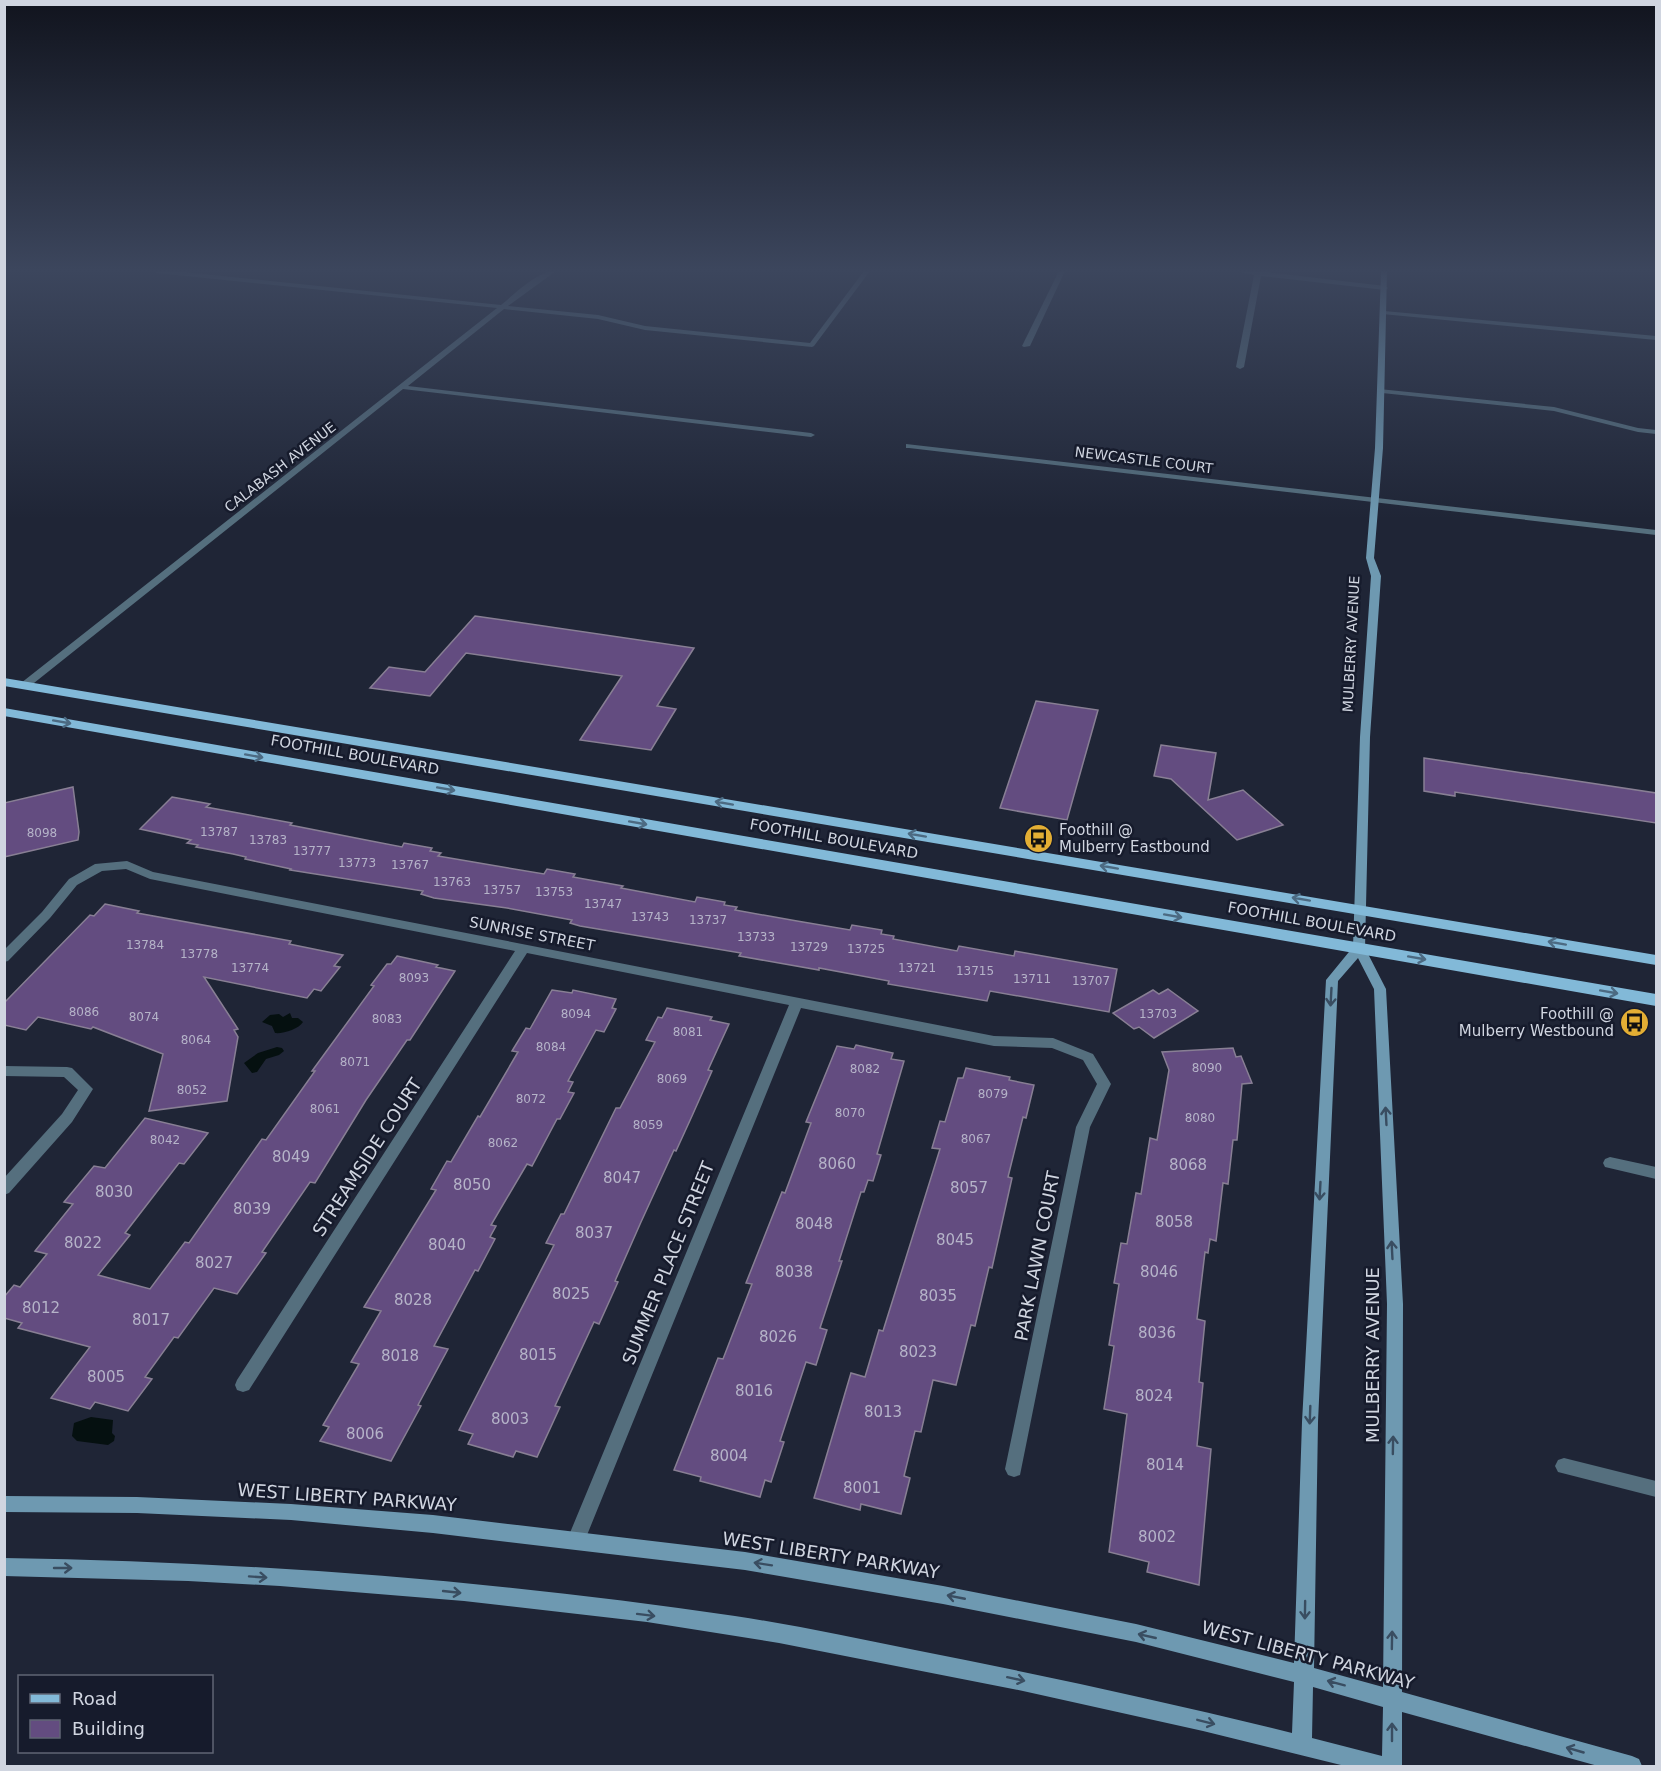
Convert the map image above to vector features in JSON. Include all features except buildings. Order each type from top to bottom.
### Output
[{"type":"main road","name":"FOOTHILL BOULEVARD","points":[[4,682],[1656,960]]},
{"type":"main road","name":"FOOTHILL BOULEVARD","points":[[4,712],[1656,1000]]},
{"type":"street","name":"CALABASH AVENUE","points":[[25,685],[444,354]]},
{"type":"street","points":[[1240,367],[1243,354]]},
{"type":"street","name":"MULBERRY AVENUE","points":[[1383,354],[1376,500],[1370,558],[1376,576],[1365,737],[1359,948],[1380,989],[1394,1292],[1392,1767]]},
{"type":"street","points":[[401,387],[811,435]]},
{"type":"street","points":[[1382,390],[1554,409],[1638,430],[1656,432]]},
{"type":"street","name":"NEWCASTLE COURT","points":[[909,446],[1656,533]]},
{"type":"street","name":"SUNRISE STREET","points":[[4,958],[74,882],[99,867],[127,865],[150,875],[994,1041],[1053,1043],[1088,1057]]},
{"type":"street","points":[[1302,1745],[1310,1422],[1332,980],[1359,948]]},
{"type":"street","name":"STREAMSIDE COURT","points":[[243,1385],[523,949]]},
{"type":"street","name":"SUMMER PLACE STREET","points":[[576,1540],[797,1002]]},
{"type":"street","name":"PARK LAWN COURT","points":[[1014,1469],[1083,1127],[1104,1084],[1088,1057]]},
{"type":"street","points":[[4,1071],[67,1072],[86,1089],[68,1118],[4,1189]]},
{"type":"street","points":[[1610,1163],[1656,1173]]},
{"type":"street","points":[[1564,1466],[1656,1489]]},
{"type":"street","name":"WEST LIBERTY PARKWAY","points":[[4,1504],[137,1505],[291,1512],[433,1524],[745,1561],[932,1593],[1136,1633],[1304,1674],[1632,1767]]},
{"type":"street","points":[[4,1568],[87,1568],[379,1585],[544,1602],[738,1626],[959,1667],[1120,1701],[1302,1745],[1381,1767]]},
{"type":"shaded area","points":[[290,1013],[292,1018],[298,1018],[303,1022],[290,1031],[275,1033],[272,1026],[262,1022],[270,1015],[279,1014],[283,1017]]},
{"type":"shaded area","points":[[277,1047],[284,1051],[266,1059],[257,1072],[252,1073],[244,1063],[258,1053]]},
{"type":"shaded area","points":[[91,1417],[113,1420],[114,1441],[108,1445],[77,1441],[72,1436],[74,1423]]},
{"type":"place","name":"Foothill @ Mulberry Eastbound","points":[[1038,839]]},
{"type":"place","name":"Foothill @ Mulberry Westbound","points":[[1635,1023]]}]
